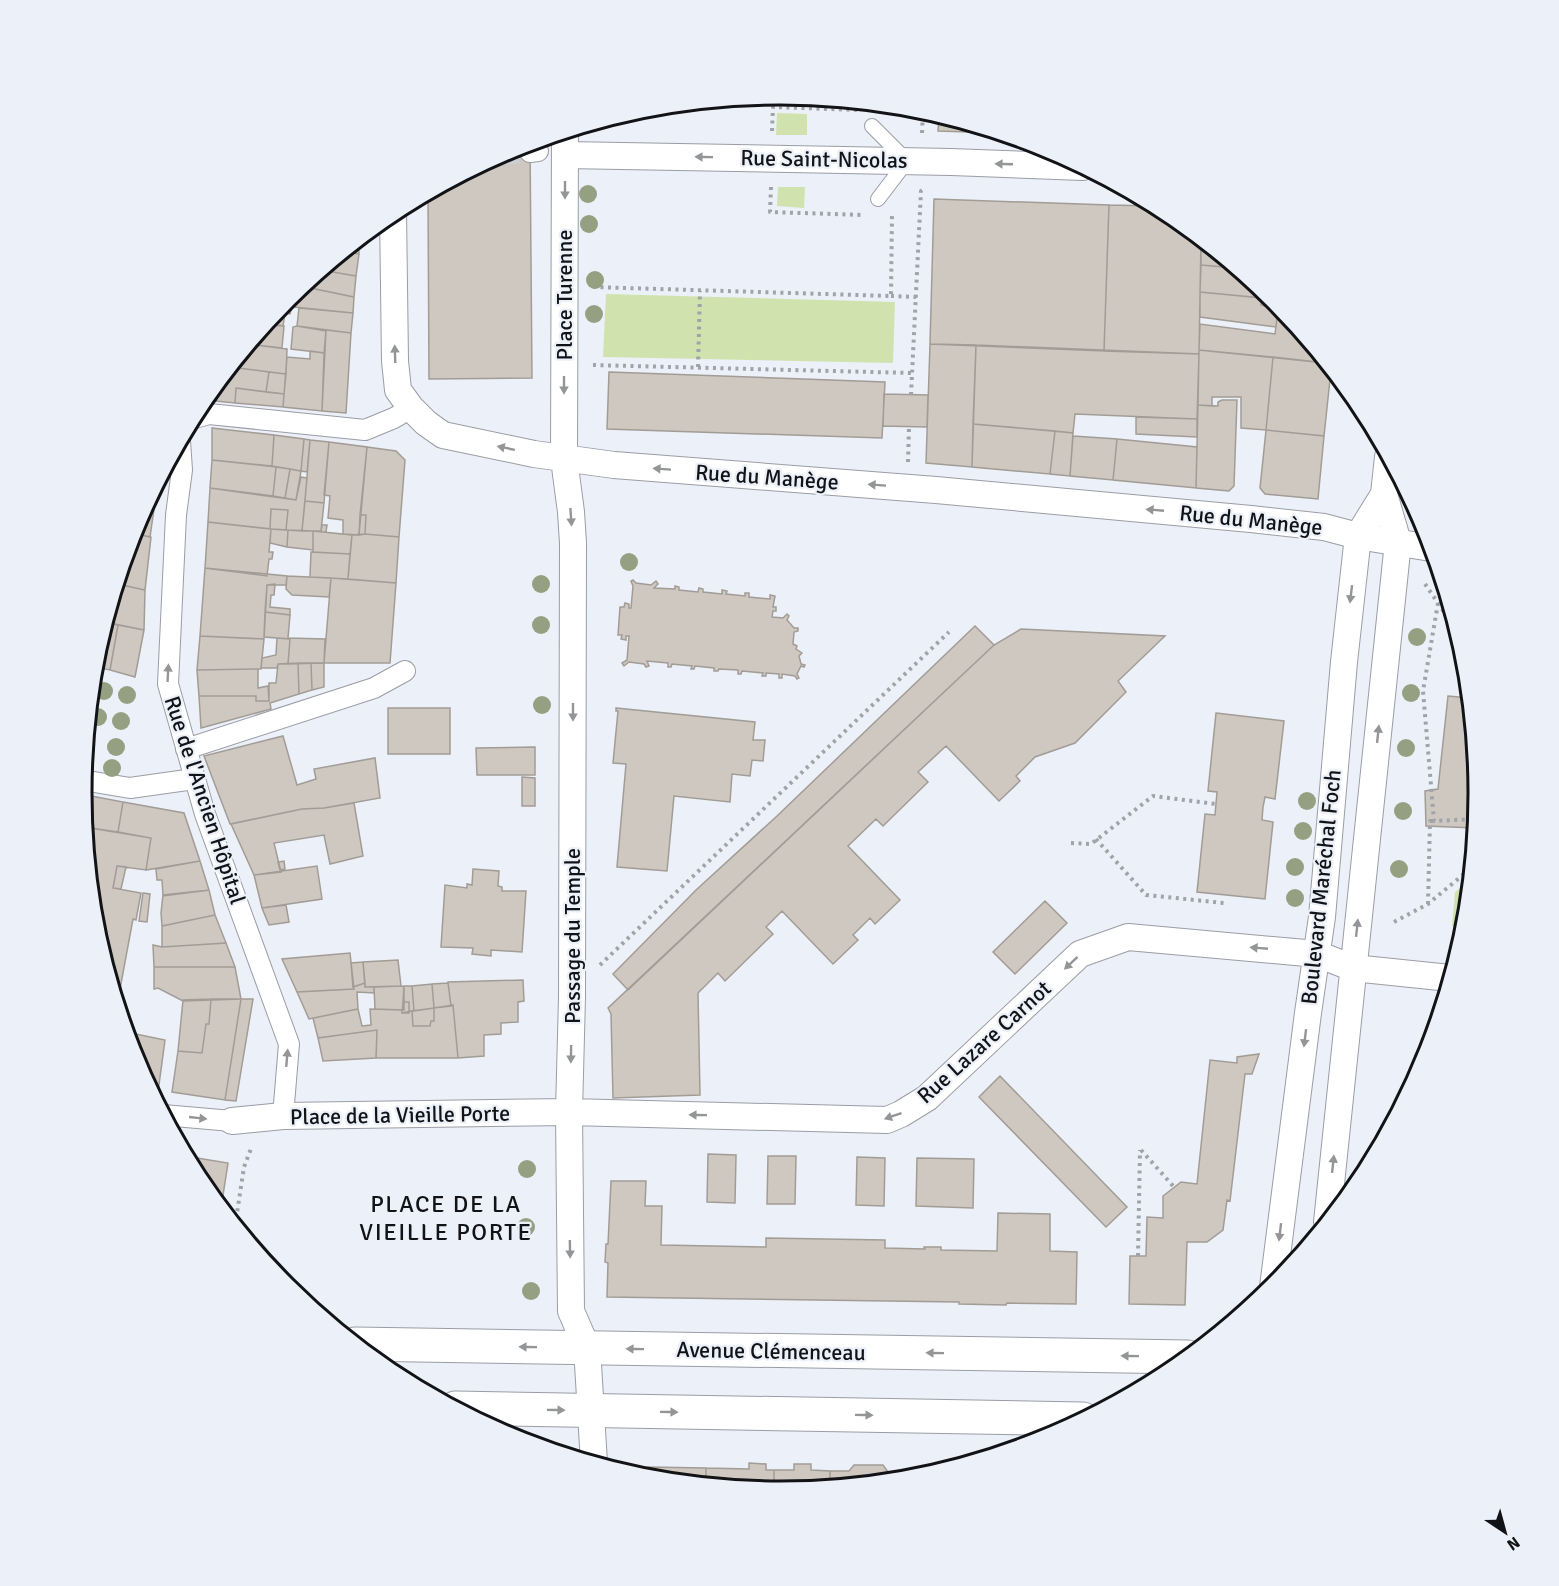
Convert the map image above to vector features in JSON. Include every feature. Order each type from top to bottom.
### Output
[{"type":"street","name":"Rue Saint-Nicolas","points":[[565,143],[907,161],[1063,166]]},
{"type":"street","name":"Place Turenne","points":[[564,459],[565,143]]},
{"type":"street","name":"Rue du Manège","points":[[393,224],[395,361],[398,390],[411,408],[443,435],[564,459],[614,465],[936,490],[1251,519],[1324,527],[1358,536],[1421,546]]},
{"type":"street","points":[[205,415],[365,430],[411,408]]},
{"type":"street","name":"Passage du Temple","points":[[564,459],[573,543],[572,997],[569,1112],[571,1311],[587,1348],[589,1411],[594,1456]]},
{"type":"street","name":"Rue de l'Ancien Hôpital","points":[[174,467],[176,515],[168,684],[205,814],[289,1044],[283,1116]]},
{"type":"street","name":"Boulevard Maréchal Foch","points":[[1329,1207],[1398,542],[1384,494],[1387,470]]},
{"type":"street","name":"Boulevard Maréchal Foch","points":[[1275,1269],[1323,905],[1344,663],[1358,536],[1384,494]]},
{"type":"street","points":[[186,749],[374,688],[405,671]]},
{"type":"street","points":[[92,782],[130,788],[194,779]]},
{"type":"street","name":"Rue Lazare Carnot","points":[[569,1112],[887,1120],[927,1098],[1080,954],[1128,937],[1317,954],[1353,968],[1442,977]]},
{"type":"street","name":"Place de la Vieille Porte","points":[[242,1120],[283,1116],[569,1112]]},
{"type":"street","points":[[172,1115],[242,1120]]},
{"type":"street","name":"Avenue Clémenceau","points":[[368,1344],[1173,1357]]},
{"type":"street","points":[[472,1408],[1065,1419]]},
{"type":"lane","points":[[872,126],[907,161],[878,199]]},
{"type":"path","points":[[771,183],[770,212],[871,215]]},
{"type":"path","points":[[911,395],[921,191],[931,187]]},
{"type":"path","points":[[882,215],[894,216],[891,296]]},
{"type":"path","points":[[593,287],[916,297]]},
{"type":"path","points":[[698,368],[700,291]]},
{"type":"path","points":[[592,365],[912,373]]},
{"type":"path","points":[[907,466],[909,427]]},
{"type":"path","points":[[1425,584],[1442,609]]},
{"type":"path","points":[[1434,821],[1423,691],[1438,603]]},
{"type":"path","points":[[572,997],[600,966],[949,632]]},
{"type":"path","points":[[1071,843],[1091,844],[1153,796],[1216,804]]},
{"type":"path","points":[[1428,904],[1430,821],[1467,819]]},
{"type":"path","points":[[1096,839],[1146,895],[1224,903]]},
{"type":"path","points":[[1394,922],[1428,904],[1463,875]]},
{"type":"path","points":[[237,1215],[244,1167],[255,1140],[242,1120]]},
{"type":"path","points":[[1138,1256],[1140,1150],[1174,1188]]},
{"type":"green space","points":[[777,113],[807,114],[807,135],[776,135]]},
{"type":"green space","points":[[778,187],[805,187],[804,208],[777,206]]},
{"type":"green space","points":[[606,294],[895,302],[893,363],[603,357]]},
{"type":"green space","points":[[1461,887],[1454,926],[1452,926],[1455,892]]},
{"type":"building","points":[[938,124],[971,132],[938,131]]},
{"type":"building","points":[[530,152],[532,378],[429,379],[428,202],[475,176]]},
{"type":"building","points":[[934,199],[1109,205],[1104,351],[930,344]]},
{"type":"building","points":[[1109,205],[1138,206],[1201,249],[1199,354],[1104,351]]},
{"type":"building","points":[[1201,249],[1222,267],[1201,265]]},
{"type":"building","points":[[354,253],[359,254],[356,276],[331,272]]},
{"type":"building","points":[[1201,265],[1222,267],[1256,297],[1200,292]]},
{"type":"building","points":[[331,272],[356,276],[354,297],[313,288]]},
{"type":"building","points":[[313,288],[354,297],[353,313],[294,307]]},
{"type":"building","points":[[1200,292],[1256,297],[1277,318],[1276,327],[1200,317]]},
{"type":"building","points":[[299,308],[353,313],[351,333],[297,326]]},
{"type":"building","points":[[285,316],[283,326],[275,325]]},
{"type":"building","points":[[1277,318],[1315,362],[1199,350],[1200,324],[1275,334]]},
{"type":"building","points":[[275,325],[284,326],[282,348],[257,345]]},
{"type":"building","points":[[293,327],[326,331],[324,353],[291,349]]},
{"type":"building","points":[[326,330],[351,333],[346,413],[322,411]]},
{"type":"building","points":[[930,344],[976,345],[972,467],[926,463]]},
{"type":"building","points":[[257,345],[287,349],[286,374],[239,368]]},
{"type":"building","points":[[976,345],[1199,354],[1197,419],[1075,414],[1073,433],[973,424]]},
{"type":"building","points":[[1199,350],[1273,357],[1266,430],[1241,428],[1241,397],[1212,397],[1212,406],[1198,405]]},
{"type":"building","points":[[310,351],[324,353],[322,411],[283,407],[287,357],[310,359]]},
{"type":"building","points":[[1273,357],[1315,362],[1330,381],[1324,436],[1266,430]]},
{"type":"building","points":[[239,368],[269,372],[266,392],[236,388],[235,403],[214,401]]},
{"type":"building","points":[[269,372],[286,374],[284,394],[266,392]]},
{"type":"building","points":[[609,372],[885,382],[882,438],[607,429]]},
{"type":"building","points":[[236,388],[284,394],[283,407],[235,403]]},
{"type":"building","points":[[884,394],[928,395],[927,427],[883,426]]},
{"type":"building","points":[[1237,400],[1234,486],[1229,491],[1196,488],[1198,405],[1218,406],[1218,402]]},
{"type":"building","points":[[1136,417],[1197,419],[1197,437],[1136,434]]},
{"type":"building","points":[[973,424],[1055,431],[1050,474],[972,467]]},
{"type":"building","points":[[212,428],[274,435],[272,466],[212,460]]},
{"type":"building","points":[[1266,430],[1324,436],[1318,499],[1265,494],[1260,488]]},
{"type":"building","points":[[1055,431],[1073,433],[1070,476],[1050,474]]},
{"type":"building","points":[[274,435],[304,439],[301,471],[272,466]]},
{"type":"building","points":[[1073,436],[1117,439],[1113,480],[1070,476]]},
{"type":"building","points":[[304,439],[310,440],[307,472],[301,471]]},
{"type":"building","points":[[1117,439],[1197,447],[1196,488],[1113,480]]},
{"type":"building","points":[[310,440],[329,442],[324,503],[305,501]]},
{"type":"building","points":[[329,442],[367,447],[359,535],[343,534],[343,520],[328,518],[330,496],[324,495]]},
{"type":"building","points":[[367,447],[396,451],[405,460],[399,537],[365,534],[366,515],[360,515]]},
{"type":"building","points":[[212,460],[276,467],[273,496],[210,488]]},
{"type":"building","points":[[276,467],[290,469],[285,498],[273,496]]},
{"type":"building","points":[[290,469],[301,471],[296,500],[285,498]]},
{"type":"building","points":[[301,477],[307,478],[302,531],[286,530],[288,510],[271,509],[270,529],[208,522],[210,488],[296,500]]},
{"type":"building","points":[[305,501],[324,503],[321,531],[302,531]]},
{"type":"building","points":[[153,509],[154,509],[150,537],[142,535]]},
{"type":"building","points":[[271,509],[288,510],[286,530],[270,529]]},
{"type":"building","points":[[360,515],[366,515],[365,534],[359,535]]},
{"type":"building","points":[[208,522],[271,529],[269,552],[273,552],[272,559],[269,559],[267,576],[205,568]]},
{"type":"building","points":[[322,525],[327,525],[326,532],[321,532]]},
{"type":"building","points":[[271,529],[288,530],[287,547],[270,543]]},
{"type":"building","points":[[288,530],[313,531],[313,550],[287,547]]},
{"type":"building","points":[[313,531],[352,535],[350,554],[313,552]]},
{"type":"building","points":[[142,535],[151,537],[145,590],[124,585]]},
{"type":"building","points":[[352,535],[399,537],[396,583],[348,579]]},
{"type":"building","points":[[311,552],[350,554],[348,579],[310,577]]},
{"type":"building","points":[[205,568],[287,576],[286,585],[267,585],[264,639],[200,636]]},
{"type":"building","points":[[287,576],[331,578],[329,597],[292,595],[286,589]]},
{"type":"building","points":[[331,578],[396,583],[390,663],[324,663]]},
{"type":"building","points":[[631,581],[636,583],[651,585],[656,581],[658,584],[654,588],[675,589],[675,586],[679,587],[679,590],[698,592],[699,588],[703,589],[703,592],[722,594],[722,590],[727,591],[726,594],[745,596],[745,593],[749,593],[749,597],[770,599],[770,595],[775,596],[773,607],[776,607],[776,611],[773,611],[772,617],[783,618],[787,614],[789,616],[787,620],[794,628],[798,628],[798,631],[794,632],[793,644],[802,653],[799,656],[801,664],[805,665],[801,666],[797,674],[799,678],[782,674],[782,678],[779,678],[779,674],[766,673],[766,676],[762,676],[763,673],[742,671],[738,674],[738,670],[714,671],[714,668],[695,666],[691,669],[692,666],[672,664],[668,667],[668,663],[647,661],[649,666],[646,667],[644,664],[629,662],[624,666],[622,663],[627,660],[629,636],[626,636],[626,640],[621,639],[622,635],[618,635],[620,607],[624,607],[625,603],[631,608],[633,586]]},
{"type":"building","points":[[275,584],[270,607],[290,609],[290,615],[265,612],[267,585]]},
{"type":"building","points":[[124,585],[145,590],[144,630],[113,624]]},
{"type":"building","points":[[265,612],[290,615],[288,638],[325,639],[324,663],[288,664],[290,639],[264,637]]},
{"type":"building","points":[[113,624],[118,625],[110,670],[103,669]]},
{"type":"building","points":[[118,625],[144,630],[135,677],[110,670]]},
{"type":"building","points":[[975,626],[994,645],[628,990],[613,974],[696,890],[777,816]]},
{"type":"building","points":[[1021,629],[1165,636],[1118,681],[1126,692],[1075,743],[1035,757],[1016,776],[1020,781],[999,801],[946,746],[918,772],[928,782],[883,826],[876,819],[848,846],[900,900],[875,924],[870,918],[853,935],[858,940],[833,964],[782,911],[766,927],[773,934],[725,981],[718,973],[698,993],[700,1095],[613,1098],[611,1014],[608,1008],[994,645]]},
{"type":"building","points":[[200,636],[264,639],[261,669],[197,670]]},
{"type":"building","points":[[277,638],[290,639],[288,664],[278,664],[277,668],[261,668],[262,658],[276,655]]},
{"type":"building","points":[[298,663],[299,694],[270,703],[271,709],[201,728],[199,696],[256,696],[256,701],[269,701],[269,683],[276,683],[278,664]]},
{"type":"building","points":[[298,663],[311,663],[312,690],[299,694]]},
{"type":"building","points":[[311,663],[324,663],[324,687],[312,690]]},
{"type":"building","points":[[258,669],[258,688],[268,686],[269,701],[256,701],[256,696],[199,696],[197,670]]},
{"type":"building","points":[[1448,696],[1461,697],[1468,793],[1466,828],[1426,826],[1425,791],[1438,789]]},
{"type":"building","points":[[388,708],[450,708],[450,754],[388,754]]},
{"type":"building","points":[[616,708],[755,722],[753,740],[765,740],[763,761],[752,760],[750,776],[732,774],[730,802],[674,796],[667,871],[617,867],[626,764],[613,763],[618,711]]},
{"type":"building","points":[[1216,713],[1284,721],[1275,799],[1265,797],[1263,807],[1262,820],[1273,822],[1265,899],[1197,892],[1205,814],[1215,815],[1217,792],[1208,791]]},
{"type":"building","points":[[283,736],[297,785],[316,779],[314,769],[375,758],[380,798],[324,808],[302,809],[230,824],[204,756]]},
{"type":"building","points":[[535,747],[535,775],[477,775],[476,748]]},
{"type":"building","points":[[522,777],[535,778],[535,806],[522,806]]},
{"type":"building","points":[[92,796],[123,802],[118,832],[93,828]]},
{"type":"building","points":[[123,802],[184,813],[200,861],[146,870],[151,838],[118,832]]},
{"type":"building","points":[[354,803],[363,856],[330,864],[324,835],[274,843],[281,872],[254,875],[231,824],[302,809]]},
{"type":"building","points":[[93,828],[151,838],[146,870],[117,866],[113,888],[141,893],[136,920],[133,919],[120,988],[97,883]]},
{"type":"building","points":[[200,861],[209,890],[163,896],[162,880],[157,880],[156,869]]},
{"type":"building","points":[[284,861],[285,869],[280,870],[278,862]]},
{"type":"building","points":[[117,866],[126,867],[121,889],[113,888]]},
{"type":"building","points":[[317,866],[322,899],[262,908],[254,875]]},
{"type":"building","points":[[473,869],[499,871],[498,886],[502,887],[502,891],[526,891],[522,952],[491,950],[491,956],[472,954],[473,948],[441,947],[445,885],[467,888],[467,884],[472,885]]},
{"type":"building","points":[[209,890],[215,915],[162,926],[163,895]]},
{"type":"building","points":[[143,893],[150,894],[147,922],[139,921]]},
{"type":"building","points":[[1045,901],[1067,923],[1015,974],[993,952]]},
{"type":"building","points":[[286,905],[289,922],[269,925],[262,908]]},
{"type":"building","points":[[215,915],[226,943],[162,947],[162,926]]},
{"type":"building","points":[[226,943],[235,967],[154,967],[153,945],[162,947]]},
{"type":"building","points":[[350,953],[354,989],[297,992],[282,959]]},
{"type":"building","points":[[398,960],[401,986],[365,987],[363,962]]},
{"type":"building","points":[[363,962],[365,983],[353,987],[351,963]]},
{"type":"building","points":[[154,967],[235,967],[241,999],[183,1001],[158,988],[154,989]]},
{"type":"building","points":[[523,980],[524,1001],[518,1002],[518,1022],[501,1023],[501,1034],[484,1035],[484,1056],[458,1058],[453,1005],[451,1006],[448,982]]},
{"type":"building","points":[[365,983],[365,987],[374,987],[374,993],[357,992],[358,1009],[309,1019],[297,992],[354,989],[353,987]]},
{"type":"building","points":[[448,983],[451,1006],[434,1008],[432,984]]},
{"type":"building","points":[[432,984],[434,1008],[414,1011],[412,986]]},
{"type":"building","points":[[404,986],[412,986],[414,1011],[409,1011],[409,1002],[403,1002]]},
{"type":"building","points":[[404,986],[404,1010],[375,1009],[374,987]]},
{"type":"building","points":[[211,999],[209,1024],[206,1024],[202,1053],[178,1051],[183,1000]]},
{"type":"building","points":[[211,999],[241,999],[225,1100],[172,1092],[178,1051],[202,1053],[206,1024],[209,1024]]},
{"type":"building","points":[[241,999],[253,999],[236,1101],[225,1100]]},
{"type":"building","points":[[403,1002],[409,1002],[409,1013],[402,1013]]},
{"type":"building","points":[[453,1005],[458,1058],[376,1058],[377,1030],[318,1038],[313,1018],[358,1009],[362,1026],[371,1025],[370,1009],[402,1010],[402,1013],[412,1011],[413,1026],[430,1026],[431,1021],[434,1021],[434,1008]]},
{"type":"building","points":[[434,1008],[434,1021],[431,1021],[430,1026],[413,1026],[412,1011]]},
{"type":"building","points":[[377,1030],[376,1058],[323,1061],[318,1038]]},
{"type":"building","points":[[136,1034],[165,1040],[158,1089]]},
{"type":"building","points":[[1259,1054],[1252,1074],[1245,1074],[1230,1201],[1227,1200],[1223,1230],[1207,1242],[1187,1242],[1185,1305],[1129,1304],[1130,1256],[1146,1256],[1147,1217],[1163,1218],[1163,1196],[1181,1182],[1197,1184],[1210,1060],[1237,1063],[1237,1057]]},
{"type":"building","points":[[1000,1076],[1127,1207],[1106,1227],[979,1097]]},
{"type":"building","points":[[708,1154],[736,1155],[735,1203],[707,1202]]},
{"type":"building","points":[[768,1156],[796,1156],[795,1204],[767,1204]]},
{"type":"building","points":[[857,1157],[885,1158],[884,1206],[856,1205]]},
{"type":"building","points":[[197,1158],[228,1163],[223,1197]]},
{"type":"building","points":[[917,1158],[974,1159],[973,1208],[916,1206]]},
{"type":"building","points":[[611,1181],[646,1181],[645,1206],[662,1206],[661,1245],[766,1247],[766,1238],[885,1240],[885,1248],[941,1247],[941,1250],[997,1251],[998,1213],[1050,1214],[1050,1251],[1077,1252],[1076,1304],[1007,1303],[1006,1305],[959,1304],[959,1302],[607,1297],[608,1263],[605,1262]]},
{"type":"building","points":[[749,1463],[766,1464],[766,1470],[774,1470],[774,1481],[706,1477],[706,1468],[749,1469]]},
{"type":"building","points":[[794,1464],[811,1464],[811,1470],[830,1471],[830,1479],[774,1481],[774,1470],[794,1470]]},
{"type":"building","points":[[854,1465],[883,1465],[888,1472],[830,1479],[830,1471],[849,1471]]},
{"type":"building","points":[[648,1468],[706,1468],[706,1477],[690,1475]]},
{"type":"district","name":"PLACE DE LA VIEILLE PORTE","points":[[446,1218]]}]
